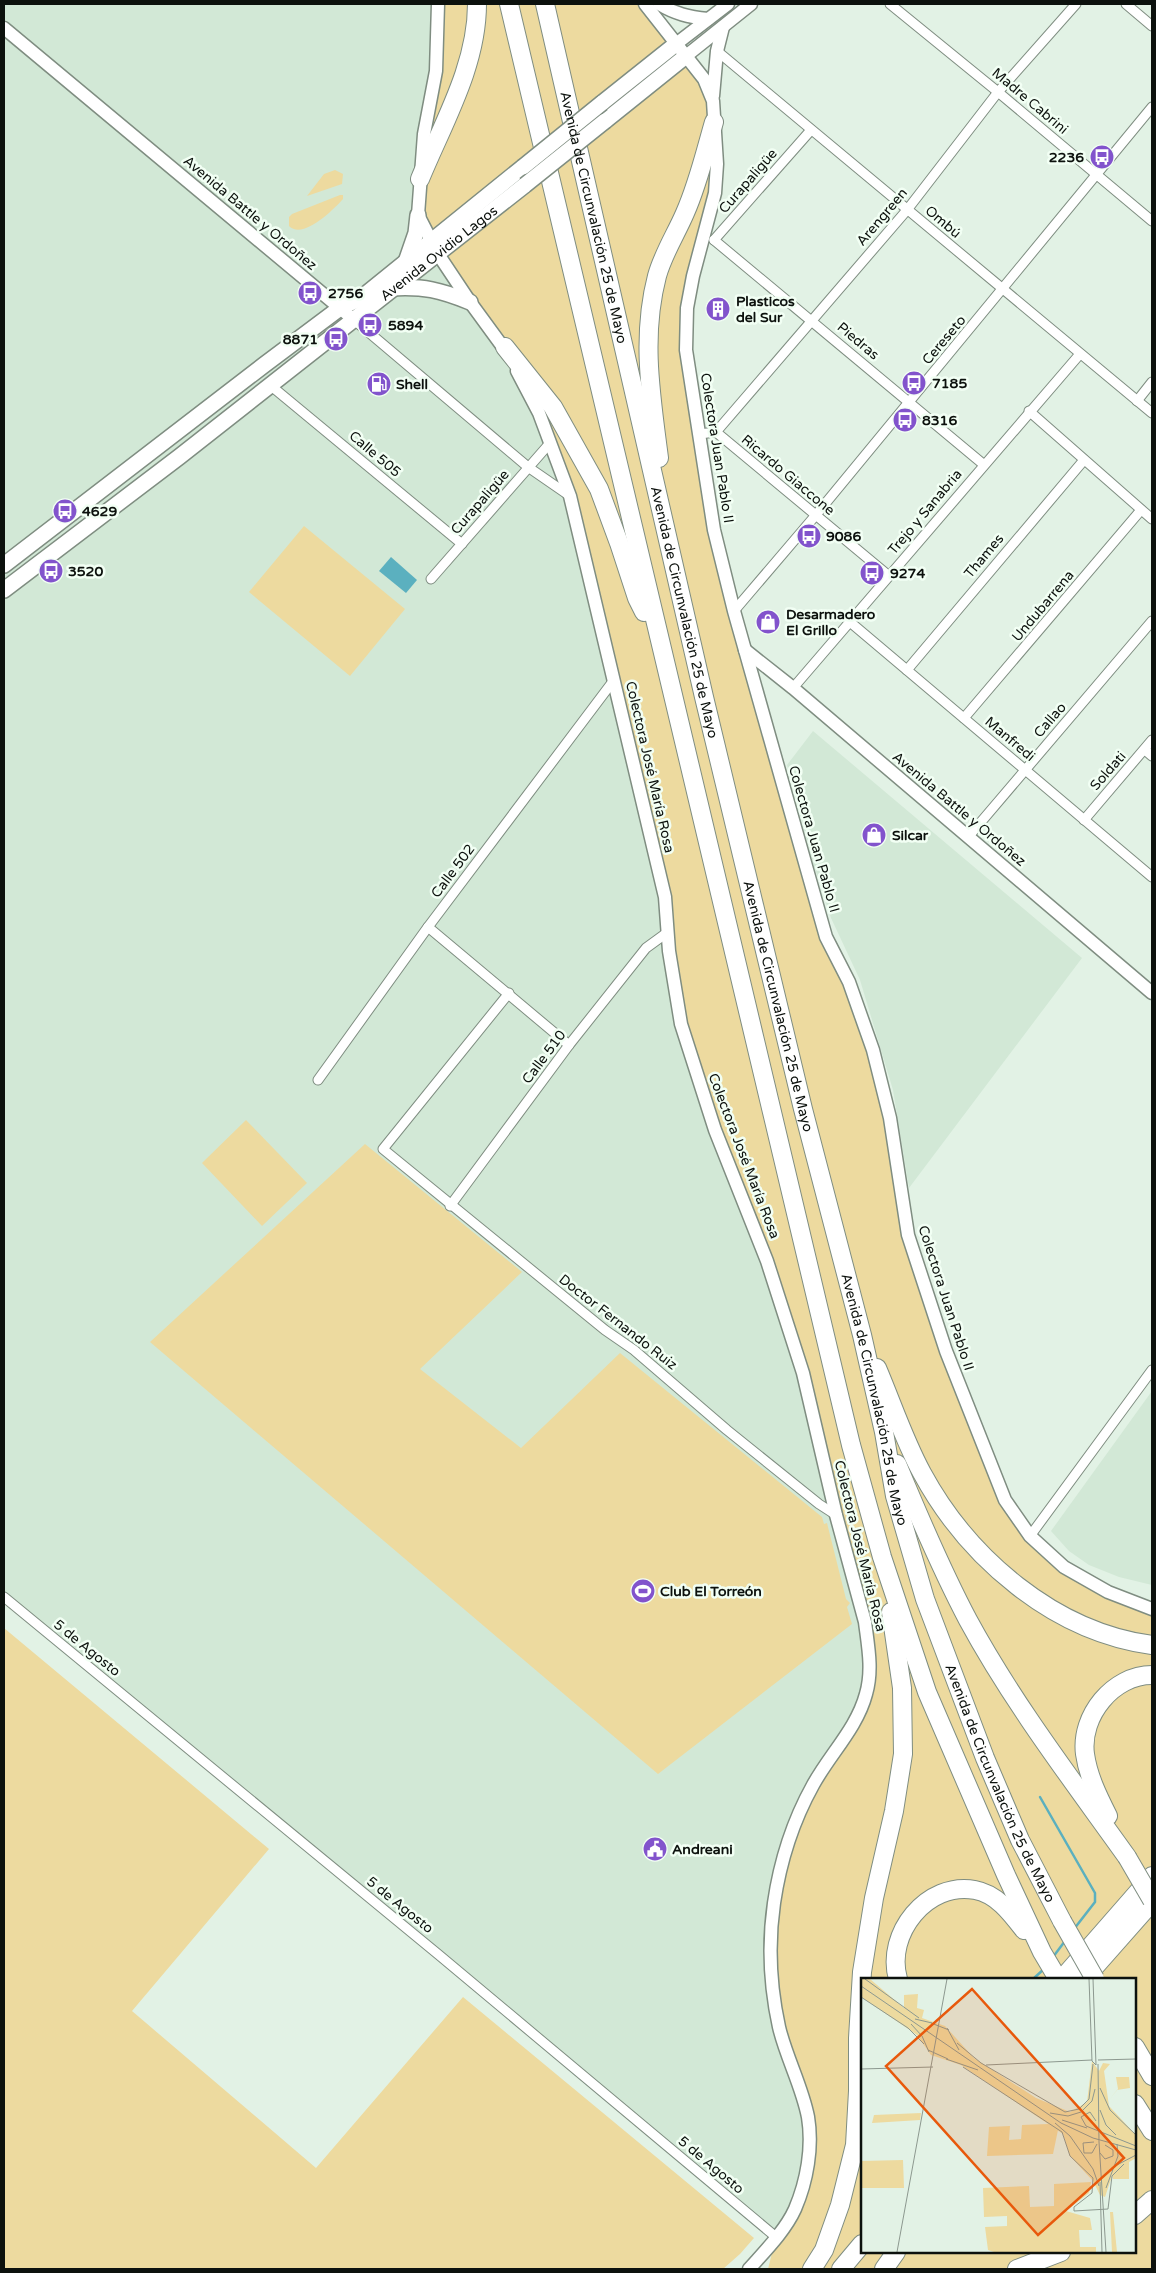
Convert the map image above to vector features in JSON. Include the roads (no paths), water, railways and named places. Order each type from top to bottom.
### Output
[{"type":"highway","points":[[420,179],[469,62],[477,16],[477,4]]},
{"type":"highway","name":"Avenida de Circunvalación 25 de Mayo","points":[[509,4],[851,1445],[882,1557],[931,1700],[970,1795],[1042,1952],[1057,1978]]},
{"type":"highway","name":"Avenida de Circunvalación 25 de Mayo","points":[[545,4],[672,563],[800,1100],[862,1335],[884,1432],[895,1496],[925,1599],[953,1677],[1020,1840],[1062,1922],[1094,1978]]},
{"type":"highway","points":[[672,563],[650,400],[649,332],[652,301],[658,274],[697,183],[714,122]]},
{"type":"highway","points":[[505,347],[553,407],[599,490],[620,542],[637,598],[660,644]]},
{"type":"highway","points":[[862,1335],[922,1472],[950,1518],[984,1556],[1020,1589],[1062,1615],[1102,1632],[1152,1646]]},
{"type":"highway","points":[[884,1432],[915,1509],[968,1620],[1011,1691],[1127,1857]]},
{"type":"highway","points":[[862,1978],[874,1898],[894,1811],[903,1754],[902,1688],[882,1557]]},
{"type":"highway","points":[[1085,1978],[1152,1901],[1127,1857],[1092,1783],[1085,1753],[1086,1735],[1091,1717],[1114,1688],[1144,1675],[1152,1675]]},
{"type":"highway","points":[[1063,1978],[1152,1876]]},
{"type":"highway","points":[[898,1978],[895,1957],[899,1939],[907,1922],[918,1909],[934,1897],[960,1889],[976,1890],[1007,1908],[1042,1952]]},
{"type":"highway","points":[[812,2269],[824,2250],[855,2145],[861,1988]]},
{"type":"highway","points":[[1136,2049],[1152,2076]]},
{"type":"highway","points":[[1136,2106],[1152,2131]]},
{"type":"highway","points":[[1136,2213],[1152,2200]]},
{"type":"highway","points":[[842,2269],[861,2245]]},
{"type":"highway","points":[[884,2269],[895,2253]]},
{"type":"highway","points":[[1017,2269],[1057,2253]]},
{"type":"main road","name":"Colectora José María Rosa","points":[[438,4],[436,71],[424,134],[418,215],[434,248],[470,302],[505,347],[539,413],[570,496],[665,897],[681,1024],[715,1130],[767,1261],[803,1373],[836,1515],[865,1622],[870,1670],[866,1694],[854,1723],[813,1785],[794,1826],[782,1865],[774,1902],[771,1979],[779,2028],[808,2117],[809,2149],[805,2182],[794,2210],[776,2237],[749,2269]]},
{"type":"main road","name":"Colectora Juan Pablo II","points":[[645,4],[704,79],[713,101],[717,164],[715,193],[708,240],[687,308],[686,350],[714,530],[734,611],[826,937],[848,982],[873,1050],[890,1118],[908,1235],[946,1351],[1005,1500],[1030,1536],[1064,1567],[1108,1592],[1152,1609]]},
{"type":"main road","points":[[658,4],[673,13],[687,17],[708,19]]},
{"type":"main road","name":"Avenida Ovidio Lagos","points":[[4,590],[270,385],[391,288],[523,167],[728,4]]},
{"type":"main road","name":"Avenida Ovidio Lagos","points":[[4,565],[340,308],[361,298],[406,261],[434,248],[525,185],[751,4]]},
{"type":"main road","points":[[713,101],[717,51],[723,27]]},
{"type":"main road","name":"Avenida Battle y Ordoñez","points":[[4,28],[353,318]]},
{"type":"main road","points":[[406,261],[413,247],[418,215]]},
{"type":"main road","points":[[391,288],[416,286],[443,292],[470,302]]},
{"type":"main road","name":"Avenida Battle y Ordoñez","points":[[745,650],[969,836],[1152,993]]},
{"type":"street","name":"Madre Cabrini","points":[[890,4],[1152,221]]},
{"type":"street","name":"Arengreen","points":[[716,432],[906,210],[998,92],[1076,4]]},
{"type":"street","points":[[1126,4],[1152,26]]},
{"type":"street","name":"Ombú","points":[[717,51],[1152,413]]},
{"type":"street","name":"Cereseto","points":[[734,611],[910,403],[1152,106]]},
{"type":"street","name":"Curapaligüe","points":[[708,240],[811,130]]},
{"type":"street","name":"Piedras","points":[[708,240],[811,320],[984,464]]},
{"type":"street","name":"Avenida Battle y Ordoñez","points":[[353,318],[528,467],[570,496]]},
{"type":"street","name":"Trejo y Sanabria","points":[[793,688],[1080,354]]},
{"type":"street","points":[[1137,401],[1152,382]]},
{"type":"street","name":"Calle 505","points":[[270,385],[462,544]]},
{"type":"street","points":[[1029,412],[1152,519]]},
{"type":"street","points":[[700,434],[716,432]]},
{"type":"street","name":"Ricardo Giaccone","points":[[716,432],[889,576]]},
{"type":"street","name":"Curapaligüe","points":[[432,580],[550,443]]},
{"type":"street","name":"Thames","points":[[907,670],[1084,460]]},
{"type":"street","name":"Undubarrena","points":[[964,718],[1142,510]]},
{"type":"street","name":"Callao","points":[[969,836],[1152,621]]},
{"type":"street","name":"Manfredi","points":[[850,622],[1152,877]]},
{"type":"street","name":"Calle 502","points":[[318,1080],[428,927],[614,680]]},
{"type":"street","name":"Soldati","points":[[1084,820],[1152,740]]},
{"type":"street","points":[[1144,750],[1152,756]]},
{"type":"street","points":[[428,927],[570,1045]]},
{"type":"street","name":"Calle 510","points":[[450,1206],[570,1045],[646,948],[668,932]]},
{"type":"street","name":"Doctor Fernando Ruiz","points":[[509,993],[383,1149],[450,1206],[605,1330],[634,1350],[727,1430],[819,1504],[836,1515]]},
{"type":"street","points":[[1030,1536],[1152,1370]]},
{"type":"street","name":"5 de Agosto","points":[[4,1597],[439,1955],[776,2237]]},
{"type":"water","points":[[391,557],[417,580],[406,593],[379,571]]},
{"type":"waterway","points":[[1040,1797],[1095,1893],[1095,1902],[1074,1929]]},
{"type":"waterway","points":[[1053,1957],[1065,1941]]},
{"type":"waterway","points":[[1034,1978],[1044,1969]]},
{"type":"place","name":"2236","points":[[1102,157]]},
{"type":"place","name":"2756","points":[[310,293]]},
{"type":"place","name":"Plasticos del Sur","points":[[718,309]]},
{"type":"place","name":"5894","points":[[370,325]]},
{"type":"place","name":"8871","points":[[336,339]]},
{"type":"place","name":"7185","points":[[914,383]]},
{"type":"place","name":"Shell","points":[[379,384]]},
{"type":"place","name":"8316","points":[[905,420]]},
{"type":"place","name":"4629","points":[[65,511]]},
{"type":"place","name":"9086","points":[[809,536]]},
{"type":"place","name":"3520","points":[[51,571]]},
{"type":"place","name":"9274","points":[[872,573]]},
{"type":"place","name":"Desarmadero El Grillo","points":[[768,622]]},
{"type":"place","name":"Silcar","points":[[874,835]]},
{"type":"place","name":"Club El Torreón","points":[[643,1591]]},
{"type":"place","name":"Andreani","points":[[655,1849]]}]
